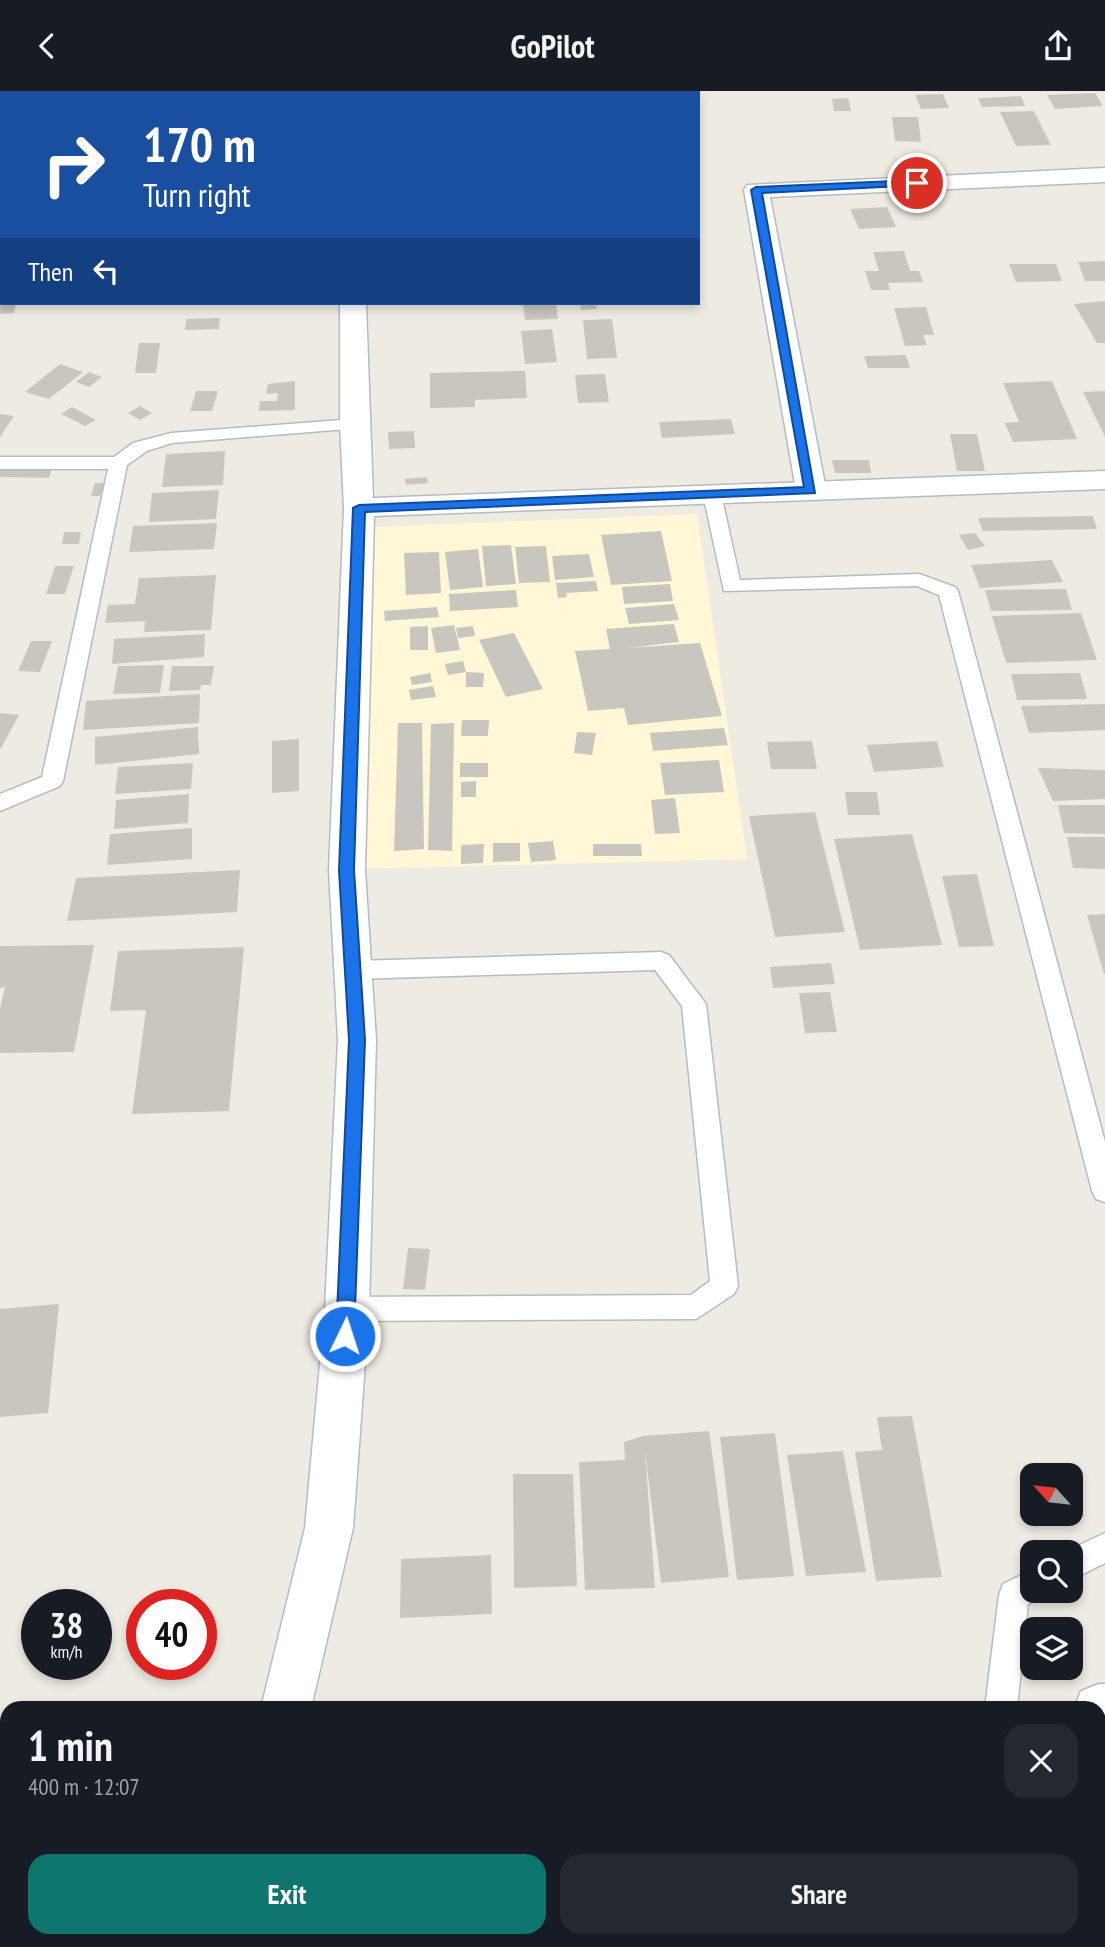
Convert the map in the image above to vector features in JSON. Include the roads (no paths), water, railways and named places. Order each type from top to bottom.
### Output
[{"type":"street","points":[[811,490],[756,190],[1105,174]]},
{"type":"street","points":[[288,1701],[329,1528],[347,1309],[357,1040],[346,870],[359,508],[354,424],[353,305]]},
{"type":"street","points":[[359,508],[1105,480]]},
{"type":"lane","points":[[0,463],[118,463],[140,447],[171,438],[354,424]]},
{"type":"lane","points":[[0,803],[52,781],[118,463]]},
{"type":"lane","points":[[712,494],[731,587],[919,580],[948,591],[1105,1191]]},
{"type":"lane","points":[[347,1309],[696,1307],[723,1286],[694,1004],[661,961],[353,970]]},
{"type":"lane","points":[[1083,1559],[1105,1547]]},
{"type":"lane","points":[[1002,1701],[1014,1595],[1020,1592]]}]
